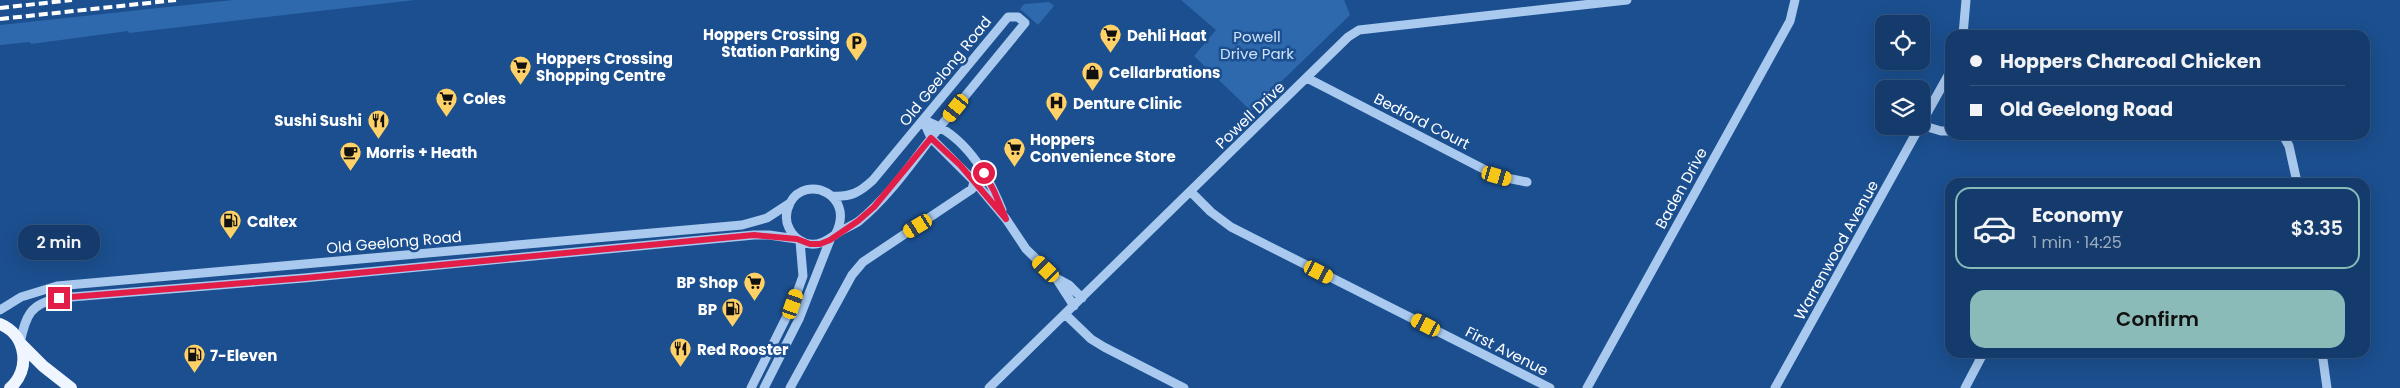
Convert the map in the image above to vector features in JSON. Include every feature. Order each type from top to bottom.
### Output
[{"type":"main road","points":[[0,324],[10,330],[43,366],[72,388]]},
{"type":"main road","points":[[10,388],[17,381],[22,370],[24,357],[20,343]]},
{"type":"street","name":"Powell Drive","points":[[989,388],[1307,78],[1359,30],[1627,0]]},
{"type":"street","name":"Baden Drive","points":[[1587,388],[1790,20],[1795,0]]},
{"type":"street","points":[[1963,30],[1966,0]]},
{"type":"street","name":"Old Geelong Road","points":[[832,196],[851,196],[858,193],[879,173],[1008,17],[1018,17],[1025,23],[874,207],[858,221],[833,237]]},
{"type":"street","name":"Bedford Court","points":[[1307,78],[1497,176],[1527,182]]},
{"type":"street","name":"Warrenwood Avenue","points":[[1930,109],[1945,81]]},
{"type":"street","points":[[923,120],[941,126],[964,145],[979,165],[994,191],[1006,219]]},
{"type":"street","points":[[923,120],[931,138],[975,182],[1006,219],[1026,250],[1056,278],[1074,306]]},
{"type":"street","points":[[1930,128],[1945,132]]},
{"type":"street","name":"Warrenwood Avenue","points":[[1775,388],[1915,135]]},
{"type":"street","points":[[2286,140],[2289,146],[2296,178]]},
{"type":"street","points":[[960,165],[964,145]]},
{"type":"street","points":[[960,165],[979,165]]},
{"type":"street","points":[[790,388],[852,275],[863,262],[972,189],[979,165]]},
{"type":"street","points":[[764,388],[798,319],[840,225],[842,215],[839,204],[832,196],[817,189],[800,193],[790,203],[786,212],[790,232],[798,240],[810,244],[820,244],[833,237]]},
{"type":"street","name":"First Avenue","points":[[1191,192],[1210,212],[1230,227],[1550,388]]},
{"type":"street","name":"Old Geelong Road","points":[[0,310],[21,297],[57,286],[742,224],[767,218],[790,203]]},
{"type":"street","name":"Old Geelong Road","points":[[20,343],[28,315],[35,306],[59,298],[304,278],[754,235],[798,240]]},
{"type":"street","points":[[570,240],[572,253]]},
{"type":"street","points":[[751,388],[796,295],[802,276],[798,240]]},
{"type":"street","points":[[303,264],[304,278]]},
{"type":"street","points":[[183,288],[187,275]]},
{"type":"street","points":[[1056,278],[1069,285],[1082,298]]},
{"type":"street","points":[[140,292],[144,279]]},
{"type":"street","points":[[132,280],[140,292]]},
{"type":"street","points":[[1065,314],[1104,348],[1184,388]]},
{"type":"street","points":[[1965,388],[1981,358]]},
{"type":"street","points":[[2323,358],[2326,388]]},
{"type":"green space","points":[[233,0],[415,0],[129,33],[128,31],[31,44],[30,42],[0,45],[0,25]]},
{"type":"green space","name":"Powell Drive Park","points":[[1181,0],[1344,0],[1350,15],[1251,111],[1194,56],[1216,30]]},
{"type":"green space","points":[[1049,2],[1054,6],[1038,25],[1020,9],[1024,4]]},
{"type":"railway","points":[[0,8],[72,0]]},
{"type":"railway","points":[[0,19],[176,0]]},
{"type":"place","name":"Dehli Haat","points":[[1111,54]]},
{"type":"place","name":"Hoppers Crossing Station Parking","points":[[856,62]]},
{"type":"place","name":"Hoppers Crossing Shopping Centre","points":[[520,86]]},
{"type":"place","name":"Cellarbrations","points":[[1093,91]]},
{"type":"place","name":"Coles","points":[[447,117]]},
{"type":"place","name":"Denture Clinic","points":[[1057,122]]},
{"type":"place","name":"Sushi Sushi","points":[[378,139]]},
{"type":"place","name":"Hoppers Convenience Store","points":[[1014,167]]},
{"type":"place","name":"Morris + Heath","points":[[350,171]]},
{"type":"place","name":"Caltex","points":[[231,240]]},
{"type":"place","name":"BP Shop","points":[[754,301]]},
{"type":"place","name":"BP","points":[[733,328]]},
{"type":"place","name":"Red Rooster","points":[[681,368]]},
{"type":"place","name":"7-Eleven","points":[[194,374]]},
{"type":"route","points":[[59,298],[305,278],[754,235],[769,235],[797,239],[810,244],[820,244],[830,240],[858,221],[874,207],[931,138],[960,165],[1006,219],[984,173]]}]
